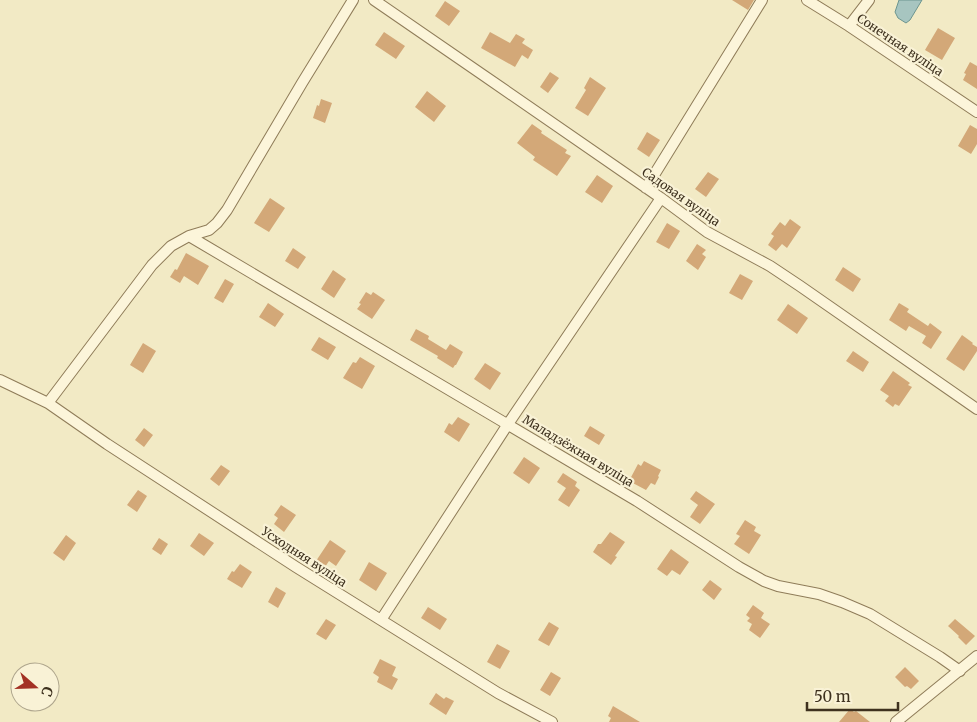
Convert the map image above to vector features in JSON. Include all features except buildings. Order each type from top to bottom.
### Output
[{"type":"street","points":[[48,403],[152,265],[171,246],[188,236],[209,230],[227,210],[353,0]]},
{"type":"street","name":"Садовая вуліца","points":[[374,0],[707,232],[770,266],[977,409]]},
{"type":"street","points":[[646,188],[762,0]]},
{"type":"street","name":"Сонечная вуліца","points":[[808,0],[977,112]]},
{"type":"street","points":[[849,26],[869,0]]},
{"type":"street","points":[[381,620],[508,424],[660,198]]},
{"type":"street","name":"Маладзёжная вуліца","points":[[188,236],[637,500],[739,568],[778,586],[819,594],[870,614],[925,647],[960,671]]},
{"type":"street","name":"Усходняя вуліца","points":[[0,380],[48,403],[107,444],[381,620],[498,693],[552,722]]},
{"type":"street","points":[[896,722],[977,656]]},
{"type":"water","points":[[899,0],[922,0],[910,20],[906,23],[898,18],[895,12]]}]
